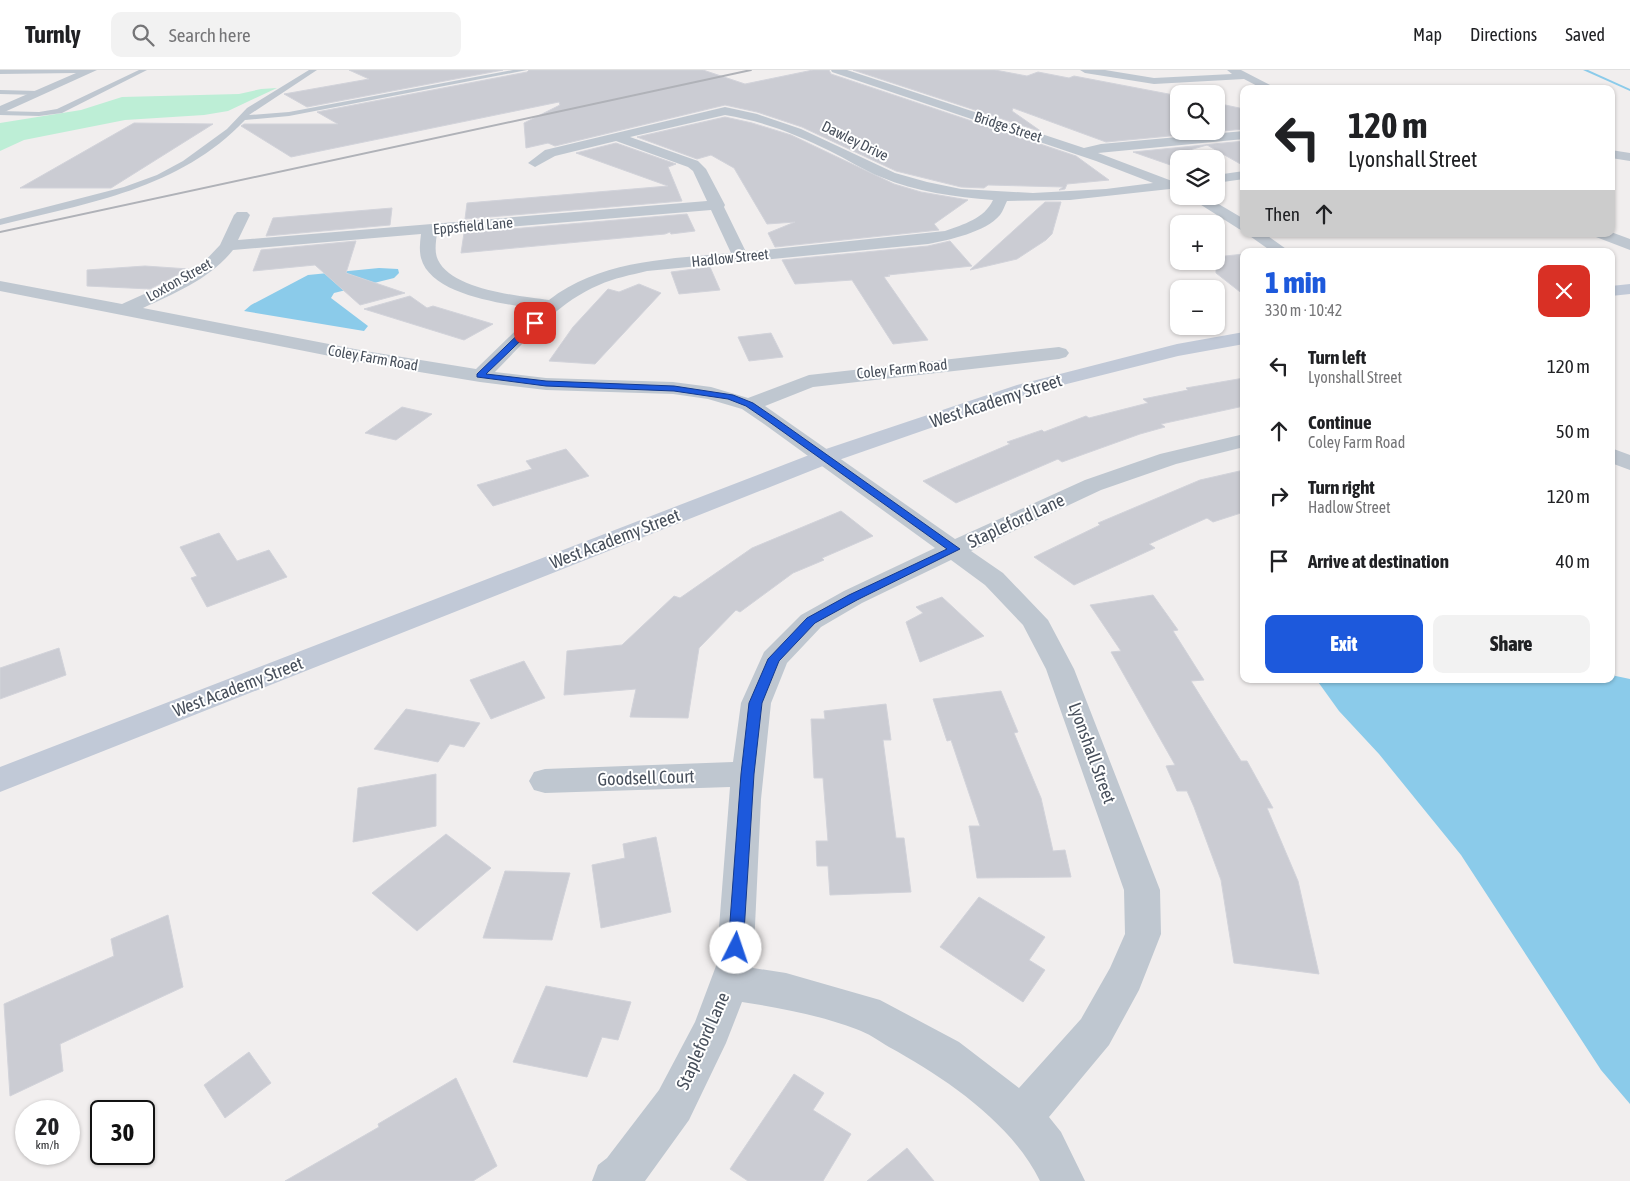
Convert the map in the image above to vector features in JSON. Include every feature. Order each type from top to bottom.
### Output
[{"type":"main road","points":[[1615,291],[1630,289]]},
{"type":"main road","name":"West Academy Street","points":[[0,780],[825,457],[1024,389],[1144,358],[1240,339]]},
{"type":"street","points":[[0,111],[92,70]]},
{"type":"street","points":[[0,71],[99,70]]},
{"type":"street","name":"Bridge Street","points":[[836,70],[1084,152],[1170,184]]},
{"type":"street","points":[[1085,70],[1138,80],[1181,81],[1246,76]]},
{"type":"street","points":[[1232,70],[1265,85]]},
{"type":"street","points":[[1126,92],[1138,80]]},
{"type":"street","name":"Dawley Drive","points":[[535,163],[550,153],[725,111],[736,112],[806,136],[892,177],[933,188],[1002,197],[1090,196],[1170,187]]},
{"type":"street","points":[[1084,152],[1101,148],[1240,135]]},
{"type":"street","points":[[618,137],[693,164],[704,176],[740,257]]},
{"type":"street","points":[[1615,148],[1630,147]]},
{"type":"street","points":[[1615,155],[1630,157]]},
{"type":"street","points":[[1225,178],[1240,176]]},
{"type":"street","name":"Hadlow Street","points":[[480,376],[553,306],[590,282],[647,266],[910,241],[948,235],[976,225],[994,213],[1002,197]]},
{"type":"street","name":"Eppsfield Lane","points":[[228,246],[718,205]]},
{"type":"street","points":[[1209,205],[1240,224]]},
{"type":"street","name":"Loxton Street","points":[[123,311],[193,276],[220,257],[228,246],[242,215]]},
{"type":"street","points":[[429,230],[429,258],[433,267],[454,283],[494,297],[553,306]]},
{"type":"street","points":[[1260,237],[1276,248]]},
{"type":"street","points":[[1610,237],[1630,245]]},
{"type":"street","name":"Coley Farm Road","points":[[0,286],[365,357],[480,376],[546,384],[674,388],[712,393],[750,405],[825,457]]},
{"type":"street","name":"Coley Farm Road","points":[[750,405],[809,380],[1059,352]]},
{"type":"street","name":"Stapleford Lane","points":[[614,1181],[623,1174],[674,1105],[712,1030],[735,966],[747,774],[756,703],[774,659],[811,621],[853,597],[954,549],[1093,485],[1168,459],[1240,441]]},
{"type":"street","name":"Lyonshall Street","points":[[825,457],[994,579],[1034,620],[1060,669],[1142,890],[1143,934],[1125,978],[1095,1032],[1022,1116]]},
{"type":"street","points":[[1615,457],[1630,463]]},
{"type":"street","name":"Goodsell Court","points":[[545,781],[747,774]]},
{"type":"street","points":[[729,982],[786,991],[866,1013],[946,1056],[1022,1116],[1046,1147],[1063,1181]]},
{"type":"lane","points":[[0,111],[39,114],[59,111],[144,70]]},
{"type":"lane","points":[[0,222],[127,189],[160,177],[186,163],[230,131],[257,105],[314,70]]},
{"type":"lane","points":[[242,118],[289,114],[524,70]]},
{"type":"lane","points":[[0,92],[38,93]]},
{"type":"green space","points":[[277,88],[228,111],[204,115],[125,120],[24,140],[0,151],[0,123],[81,110],[122,97],[239,94],[261,89]]},
{"type":"water","points":[[379,268],[398,269],[399,273],[394,278],[334,293],[331,298],[368,326],[364,331],[244,311],[251,305],[308,275]]},
{"type":"water","points":[[1615,676],[1630,679],[1630,1104],[1601,1070],[1461,855],[1379,754],[1339,711],[1319,683],[1615,683]]},
{"type":"building","points":[[349,70],[503,70],[307,107],[284,94],[369,79]]},
{"type":"building","points":[[529,70],[703,70],[745,84],[813,70],[829,70],[831,74],[1076,156],[1109,180],[1067,184],[1065,189],[1059,190],[1063,187],[988,185],[984,188],[961,187],[896,171],[802,127],[757,112],[725,105],[555,146],[548,143],[526,148],[524,123],[560,105],[559,102],[291,157],[241,126],[244,124],[338,124],[317,112],[527,72]]},
{"type":"building","points":[[853,70],[995,70],[1027,76],[1038,72],[1069,78],[1074,76],[1170,94],[1170,136],[1106,142],[1013,108],[1012,111],[1042,132]]},
{"type":"building","points":[[1225,105],[1240,108],[1240,129],[1225,131]]},
{"type":"building","points":[[725,117],[791,135],[894,184],[921,192],[968,200],[934,224],[939,230],[775,247],[768,233],[795,222],[767,224],[734,168],[711,155],[697,159],[637,137]]},
{"type":"building","points":[[134,123],[213,124],[111,188],[20,188]]},
{"type":"building","points":[[1240,141],[1240,164],[1225,155],[1225,150],[1216,150],[1207,145],[1190,150],[1170,150],[1170,165],[1133,152]]},
{"type":"building","points":[[616,143],[676,164],[668,167],[682,201],[465,219],[467,203],[668,186],[576,153]]},
{"type":"building","points":[[1045,202],[1061,202],[1052,234],[1046,240],[1017,259],[970,270]]},
{"type":"building","points":[[392,208],[390,225],[266,236],[273,218]]},
{"type":"building","points":[[687,214],[695,231],[461,253],[464,233]]},
{"type":"building","points":[[356,241],[346,273],[405,293],[360,305],[315,265],[253,271],[261,250]]},
{"type":"building","points":[[950,241],[972,266],[884,277],[928,340],[893,344],[852,280],[795,284],[782,260],[928,246]]},
{"type":"building","points":[[1240,254],[1240,292],[1225,280],[1216,273],[1216,270],[1225,270],[1225,256]]},
{"type":"building","points":[[145,266],[189,269],[150,289],[87,286],[87,270]]},
{"type":"building","points":[[710,267],[720,290],[679,294],[671,272]]},
{"type":"building","points":[[639,284],[661,293],[595,364],[549,361],[573,327],[608,289],[619,292]]},
{"type":"building","points":[[410,296],[427,308],[433,306],[493,324],[464,340],[364,309]]},
{"type":"building","points":[[771,333],[783,357],[749,361],[738,337]]},
{"type":"building","points":[[1240,379],[1240,407],[1161,424],[1165,427],[1062,462],[1058,459],[956,503],[923,481],[1010,444],[1007,442],[1042,430],[1044,432],[1086,416],[1089,418],[1148,403],[1143,399],[1188,390],[1186,388]]},
{"type":"building","points":[[402,407],[432,414],[396,440],[365,433]]},
{"type":"building","points":[[566,449],[589,476],[493,506],[477,485],[532,469],[526,461]]},
{"type":"building","points":[[1240,471],[1240,513],[1213,522],[1207,518],[1149,544],[1155,548],[1074,585],[1034,557],[1100,525],[1098,523],[1200,480]]},
{"type":"building","points":[[841,511],[873,536],[793,573],[740,612],[736,610],[699,648],[688,718],[630,717],[636,689],[564,695],[567,651],[622,645],[674,596],[680,598],[752,548]]},
{"type":"building","points":[[219,533],[237,561],[269,550],[287,577],[207,607],[191,578],[197,576],[180,547]]},
{"type":"building","points":[[1153,595],[1178,630],[1173,631],[1204,680],[1191,681],[1241,761],[1247,761],[1273,808],[1267,808],[1298,881],[1319,974],[1234,963],[1221,880],[1194,807],[1187,791],[1177,791],[1166,766],[1175,765],[1111,652],[1121,651],[1090,605]]},
{"type":"building","points":[[942,597],[984,636],[920,662],[906,622],[923,613],[916,607]]},
{"type":"building","points":[[59,648],[66,675],[0,699],[0,668]]},
{"type":"building","points":[[524,661],[545,698],[491,719],[470,680]]},
{"type":"building","points":[[1001,691],[1018,732],[1014,733],[1041,798],[1053,851],[1065,850],[1071,877],[977,878],[969,826],[980,826],[951,740],[947,741],[933,699]]},
{"type":"building","points":[[886,704],[891,740],[883,740],[896,838],[904,838],[911,892],[830,895],[828,866],[817,866],[816,841],[828,841],[823,778],[814,778],[811,719],[825,719],[824,711]]},
{"type":"building","points":[[406,709],[480,723],[464,747],[450,744],[438,762],[374,749]]},
{"type":"building","points":[[436,774],[436,826],[353,842],[358,788]]},
{"type":"building","points":[[446,834],[491,868],[417,931],[372,893]]},
{"type":"building","points":[[656,837],[671,912],[601,928],[592,865],[625,858],[623,844]]},
{"type":"building","points":[[505,871],[570,873],[552,940],[483,938]]},
{"type":"building","points":[[979,897],[1045,937],[1029,960],[1045,970],[1023,1002],[940,947]]},
{"type":"building","points":[[168,915],[183,987],[60,1044],[63,1071],[10,1096],[4,1004],[114,956],[111,939]]},
{"type":"building","points":[[546,986],[631,1002],[618,1040],[602,1037],[587,1077],[513,1062]]},
{"type":"building","points":[[249,1052],[271,1083],[225,1118],[204,1085]]},
{"type":"building","points":[[794,1074],[824,1093],[813,1110],[851,1134],[823,1181],[748,1181],[730,1169]]},
{"type":"building","points":[[456,1078],[497,1166],[473,1181],[285,1181],[379,1127],[378,1124]]},
{"type":"building","points":[[907,1148],[934,1181],[867,1181]]},
{"type":"waterway","points":[[1585,70],[1630,90]]},
{"type":"railway","points":[[0,232],[751,70]]},
{"type":"route","points":[[535,323],[480,376],[546,384],[674,388],[730,397],[750,405],[772,419],[954,549],[853,597],[811,621],[774,659],[756,703],[747,774],[736,948]]}]
